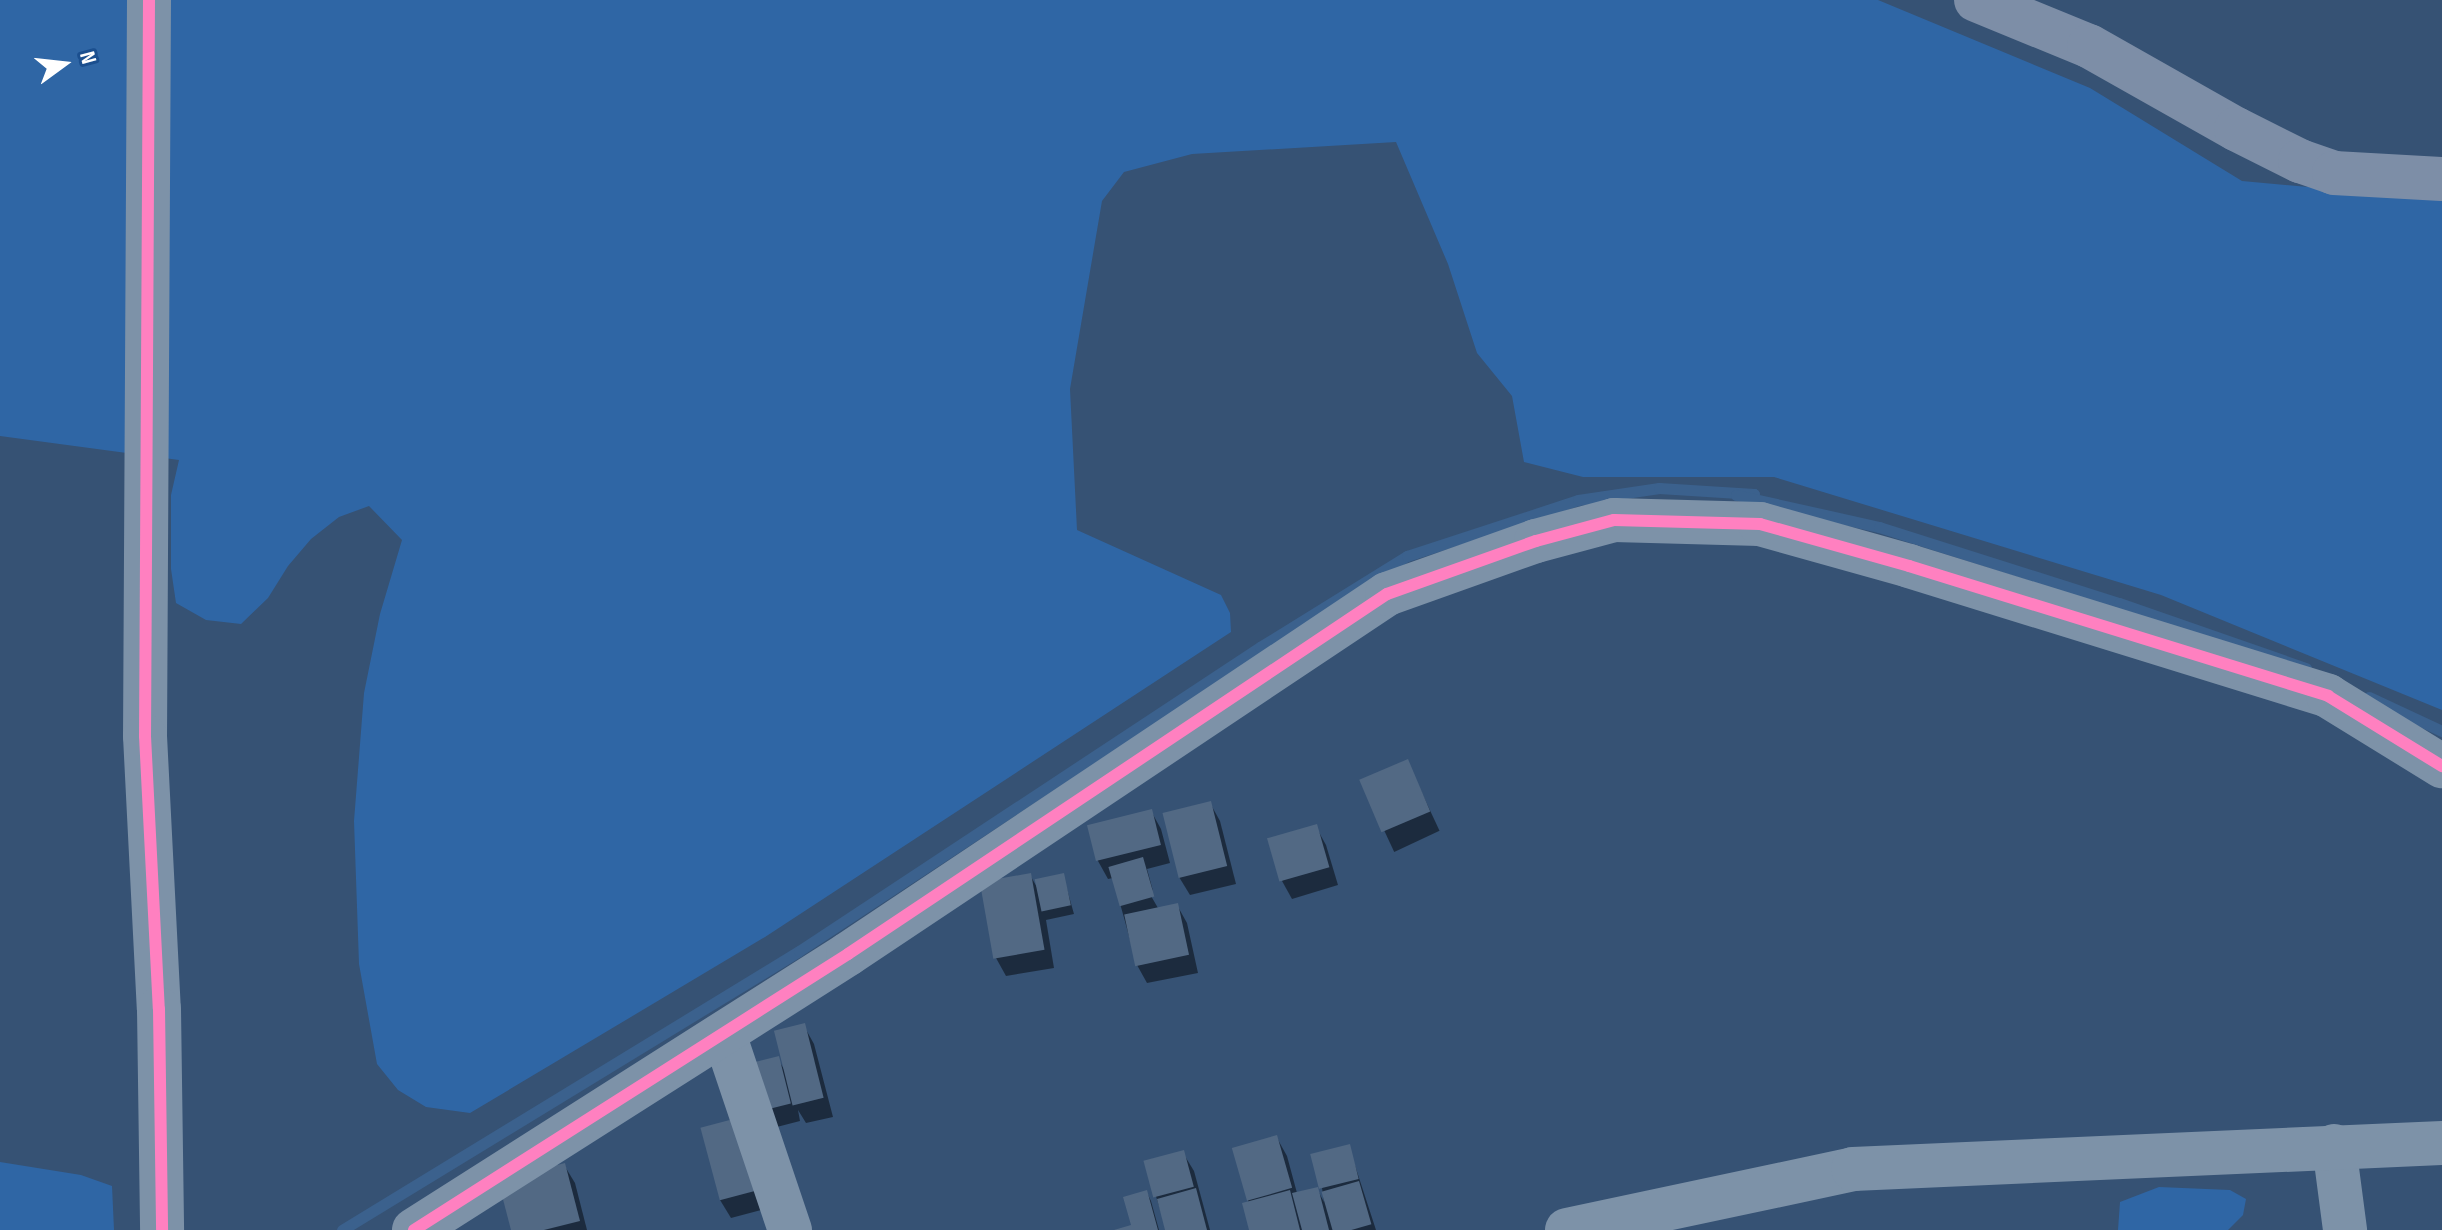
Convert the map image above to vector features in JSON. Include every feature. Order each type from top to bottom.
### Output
[{"type":"main road","points":[[1976,0],[2089,46],[2300,161],[2334,173],[2442,179]]},
{"type":"street","points":[[149,0],[145,736],[159,1009],[162,1230]]},
{"type":"street","points":[[414,1230],[724,1034],[1387,594],[1536,541],[1614,520],[1760,524],[1909,566],[2328,696],[2442,766]]},
{"type":"street","points":[[724,1034],[790,1230]]},
{"type":"street","points":[[1567,1230],[1853,1169],[2442,1143]]},
{"type":"street","points":[[2334,1146],[2345,1230]]},
{"type":"shaded area","points":[[0,0],[1878,0],[2090,88],[2242,181],[2442,199],[2442,710],[2161,595],[1774,477],[1583,477],[1524,462],[1512,396],[1477,353],[1448,264],[1396,142],[1192,154],[1124,172],[1102,201],[1070,389],[1077,530],[1221,595],[1230,613],[1231,632],[765,937],[470,1113],[426,1107],[398,1090],[377,1064],[359,964],[354,821],[364,693],[380,614],[402,540],[369,506],[339,517],[311,539],[288,566],[268,598],[241,624],[206,620],[176,603],[171,569],[171,495],[179,460],[0,436]]},
{"type":"shaded area","points":[[0,1162],[81,1175],[112,1186],[114,1230],[0,1230]]},
{"type":"shaded area","points":[[2159,1187],[2230,1190],[2246,1199],[2243,1215],[2228,1230],[2118,1230],[2120,1202]]},
{"type":"building","points":[[1408,759],[1430,811],[1381,832],[1359,780]]},
{"type":"building","points":[[1211,801],[1227,866],[1179,878],[1162,813]]},
{"type":"building","points":[[1152,809],[1161,845],[1096,861],[1087,825]]},
{"type":"building","points":[[1317,824],[1329,867],[1279,882],[1267,838]]},
{"type":"building","points":[[1143,857],[1154,896],[1120,906],[1108,867]]},
{"type":"building","points":[[1031,873],[1045,950],[993,959],[980,882]]},
{"type":"building","points":[[1064,873],[1071,905],[1042,912],[1035,879]]},
{"type":"building","points":[[1178,903],[1189,955],[1135,966],[1124,914]]},
{"type":"building","points":[[805,1023],[824,1098],[793,1105],[774,1031]]},
{"type":"building","points":[[779,1056],[791,1104],[757,1112],[745,1064]]},
{"type":"building","points":[[741,1117],[760,1189],[720,1200],[700,1128]]},
{"type":"building","points":[[1277,1135],[1292,1188],[1247,1201],[1232,1148]]},
{"type":"building","points":[[1350,1144],[1359,1179],[1319,1189],[1310,1154]]},
{"type":"building","points":[[1184,1150],[1194,1187],[1153,1198],[1143,1161]]},
{"type":"building","points":[[565,1163],[580,1221],[544,1230],[511,1230],[498,1180]]},
{"type":"building","points":[[1359,1181],[1371,1224],[1351,1230],[1332,1230],[1322,1192]]},
{"type":"building","points":[[1318,1187],[1329,1230],[1302,1230],[1292,1193]]},
{"type":"building","points":[[1196,1188],[1207,1230],[1165,1230],[1157,1199]]},
{"type":"building","points":[[1147,1190],[1158,1230],[1114,1230],[1131,1225],[1123,1197]]},
{"type":"building","points":[[1290,1190],[1300,1230],[1249,1230],[1242,1203]]},
{"type":"waterway","points":[[342,1230],[799,951],[1260,647],[1407,556],[1578,500],[1659,488],[1754,494],[1736,495],[1879,527],[2119,603],[2306,668]]},
{"type":"waterway","points":[[2369,697],[2442,731]]},
{"type":"cycle path","points":[[149,0],[145,736],[159,1009],[162,1230]]},
{"type":"cycle path","points":[[414,1230],[848,954],[1387,594],[1536,541],[1614,520],[1760,524],[1909,566],[2328,696],[2442,766]]}]
